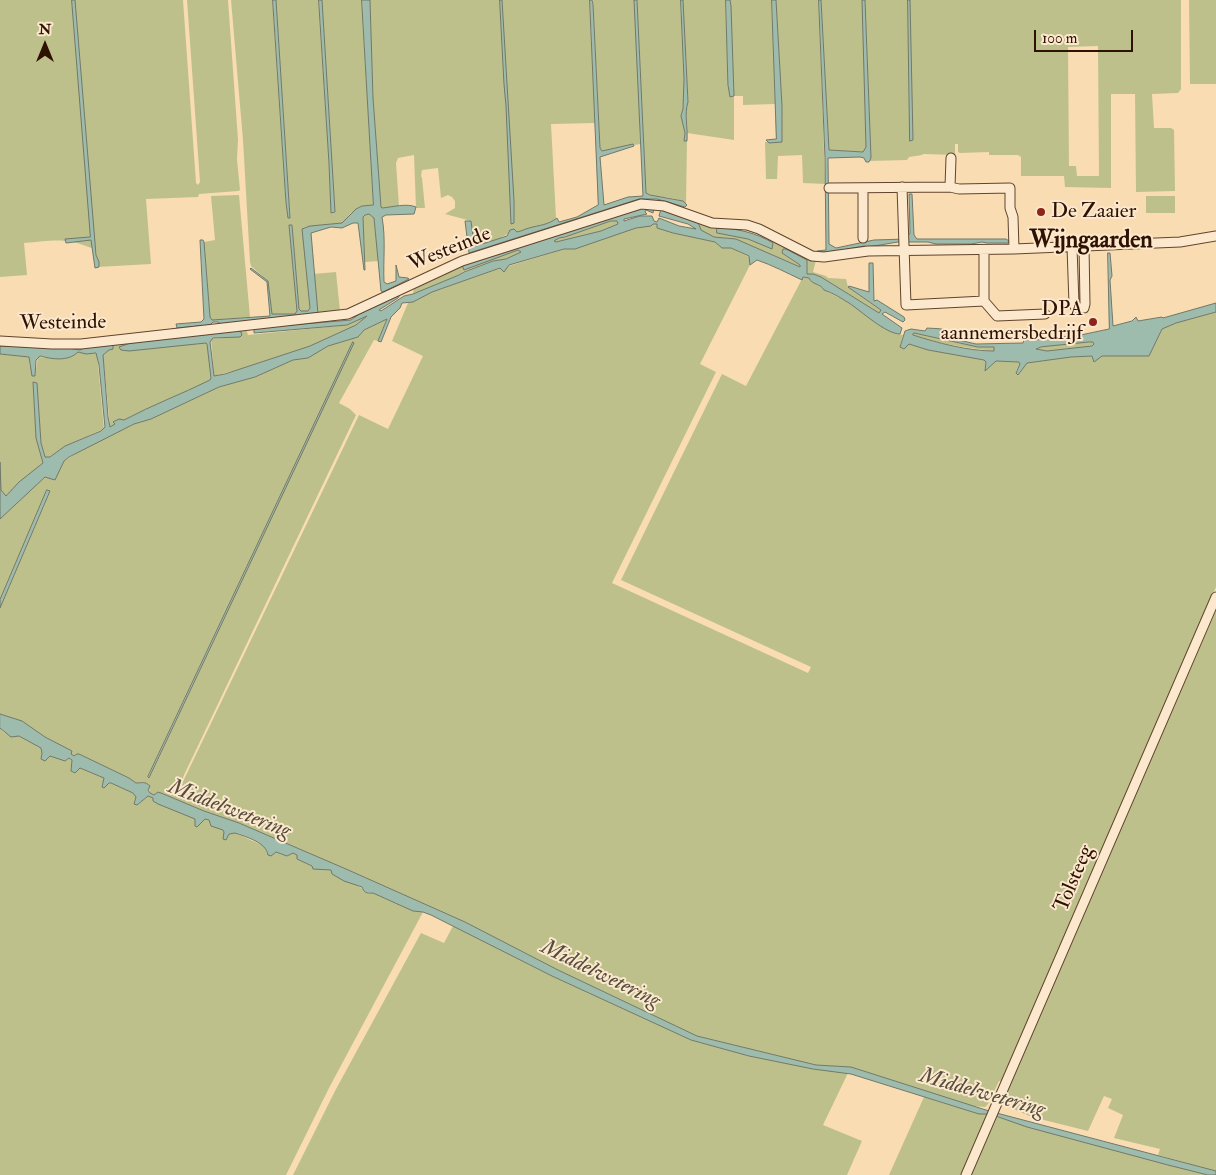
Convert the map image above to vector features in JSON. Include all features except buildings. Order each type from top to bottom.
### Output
[{"type":"street","points":[[950,158],[950,187]]},
{"type":"street","points":[[902,187],[906,305],[984,301]]},
{"type":"street","points":[[829,188],[1010,188],[1014,249]]},
{"type":"street","points":[[863,188],[863,238]]},
{"type":"street","name":"Westeinde","points":[[0,342],[82,344],[348,314],[462,261],[641,204],[664,206],[712,223],[747,225],[759,229],[812,256],[824,257],[903,244],[984,250],[1180,242],[1216,236]]},
{"type":"street","points":[[1072,247],[1074,304],[1076,308],[1080,309],[1084,308],[1086,304],[1084,246]]},
{"type":"street","points":[[984,250],[984,301],[997,316],[1045,314]]},
{"type":"street","name":"Tolsteeg","points":[[966,1175],[1216,597]]},
{"type":"green space","points":[[0,0],[183,0],[196,183],[198,185],[200,182],[187,0],[228,0],[240,190],[199,194],[198,197],[146,199],[151,264],[97,267],[96,250],[69,241],[44,241],[24,243],[27,275],[0,277]]},
{"type":"green space","points":[[231,0],[273,0],[286,202],[288,217],[290,218],[276,0],[319,0],[332,213],[334,213],[322,0],[362,0],[373,205],[362,206],[351,213],[342,223],[303,228],[310,308],[308,311],[301,311],[299,309],[292,225],[289,225],[296,314],[272,314],[268,281],[251,266],[250,262],[243,140]]},
{"type":"green space","points":[[370,0],[590,0],[595,123],[551,124],[556,218],[553,222],[521,232],[517,232],[514,229],[495,240],[474,245],[471,221],[445,214],[455,208],[455,201],[448,195],[441,198],[438,168],[422,170],[425,208],[416,208],[414,155],[398,158],[396,163],[399,206],[381,208],[373,98]]},
{"type":"green space","points":[[593,0],[634,0],[640,144],[602,151],[600,148]]},
{"type":"green space","points":[[637,0],[681,0],[684,79],[681,116],[685,133],[684,141],[687,141],[686,204],[677,199],[646,193]]},
{"type":"green space","points":[[683,0],[726,0],[728,85],[731,97],[734,96],[734,140],[687,133],[686,109],[688,101]]},
{"type":"green space","points":[[730,0],[772,0],[775,104],[743,105],[743,96],[734,96]]},
{"type":"green space","points":[[776,0],[819,0],[825,184],[803,183],[802,155],[778,156],[777,179],[766,179],[765,142],[782,141]]},
{"type":"green space","points":[[821,0],[863,0],[868,156],[865,149],[863,152],[829,150]]},
{"type":"green space","points":[[865,0],[1181,0],[1181,89],[1178,93],[1152,94],[1154,128],[1171,128],[1174,130],[1175,191],[1136,192],[1135,94],[1111,94],[1111,188],[1065,187],[1064,176],[1021,176],[1021,157],[1018,155],[989,155],[989,152],[960,153],[958,152],[958,144],[955,144],[955,155],[923,154],[909,157],[907,160],[869,161],[871,158]],"holes":[[[1098,46],[1099,176],[1077,176],[1076,166],[1069,166],[1068,47]]]},
{"type":"green space","points":[[1189,0],[1216,0],[1216,84],[1190,84]]},
{"type":"green space","points":[[239,195],[250,317],[212,320],[210,317],[204,242],[215,240],[211,196]]},
{"type":"green space","points":[[1146,196],[1175,196],[1175,213],[1146,213]]},
{"type":"green space","points":[[369,214],[374,218],[379,261],[365,262],[363,217]]},
{"type":"green space","points":[[611,221],[617,221],[618,224],[601,231],[554,241],[559,238]]},
{"type":"green space","points":[[699,223],[717,228],[716,231],[748,239],[772,248],[774,241],[816,260],[813,272],[828,278],[846,279],[848,287],[882,311],[879,313],[821,277],[807,274],[807,260],[786,249],[782,253],[800,265],[800,267],[736,239],[714,237],[700,230]]},
{"type":"green space","points":[[657,224],[657,228],[715,242],[722,248],[731,248],[751,258],[750,265],[700,364],[716,372],[612,583],[808,673],[811,667],[621,580],[722,374],[746,386],[803,277],[809,278],[824,290],[848,302],[894,333],[903,335],[900,346],[904,349],[909,344],[928,350],[984,360],[986,362],[985,370],[996,361],[1019,362],[1020,364],[1016,371],[1018,375],[1027,363],[1071,357],[1092,356],[1094,361],[1102,356],[1149,356],[1162,329],[1176,323],[1216,312],[1216,587],[1002,1082],[999,1081],[985,1107],[972,1106],[851,1067],[816,1065],[697,1036],[558,970],[465,922],[346,869],[239,823],[158,792],[154,795],[150,793],[148,784],[136,783],[79,754],[74,756],[71,754],[72,751],[45,737],[22,721],[0,714],[0,608],[50,492],[47,490],[0,600],[0,519],[36,484],[61,467],[64,461],[92,444],[219,387],[255,377],[293,360],[308,358],[328,346],[358,337],[364,330],[387,318],[378,341],[374,340],[339,403],[356,415],[184,775],[177,794],[359,415],[388,429],[423,356],[392,341],[408,303],[432,292],[501,268],[565,249],[575,249],[627,230]],"holes":[[[353,343],[150,777],[148,776]]]},
{"type":"green space","points":[[518,250],[521,251],[520,253],[506,259],[493,261],[464,271],[459,275],[413,294],[414,287],[462,265],[483,262]]},
{"type":"green space","points":[[336,272],[340,311],[318,314],[313,274]]},
{"type":"green space","points":[[365,315],[367,316],[356,325],[310,346],[214,376],[211,339],[241,336],[136,341],[119,347],[206,343],[211,378],[124,420],[119,419],[120,422],[110,427],[103,355],[109,350],[0,346],[0,343],[29,345],[246,329],[248,335],[347,325]]},
{"type":"green space","points":[[914,333],[978,347],[995,347],[994,351],[953,345],[913,335]]},
{"type":"green space","points":[[1093,342],[1094,344],[1092,346],[1047,351],[1036,349],[1041,347]]},
{"type":"green space","points":[[78,352],[97,354],[104,429],[65,446],[50,457],[45,457],[41,443],[37,383],[33,382],[36,438],[43,463],[6,496],[3,495],[1,490],[0,462],[0,354],[29,357],[30,367],[35,376],[38,357],[48,358],[75,355]]},
{"type":"green space","points":[[1216,611],[1216,1171],[1158,1155],[1160,1149],[1114,1138],[1123,1115],[1108,1108],[1112,1099],[1104,1096],[1088,1131],[1032,1117],[1000,1103]]},
{"type":"green space","points":[[0,728],[5,733],[19,736],[41,748],[41,759],[50,756],[65,761],[69,758],[72,760],[71,771],[80,768],[104,778],[102,786],[111,783],[133,793],[136,797],[134,803],[137,805],[148,796],[153,798],[153,801],[195,819],[195,826],[197,827],[205,819],[209,820],[211,825],[223,830],[224,839],[229,834],[235,833],[264,846],[270,856],[276,852],[287,856],[293,853],[297,855],[297,859],[318,869],[331,870],[332,874],[356,885],[368,894],[373,893],[413,911],[423,912],[329,1088],[286,1175],[0,1175]]},
{"type":"green space","points":[[453,926],[552,976],[691,1040],[749,1056],[813,1069],[848,1073],[823,1125],[862,1141],[847,1175],[293,1175],[335,1091],[421,933],[444,943]]},
{"type":"green space","points":[[924,1097],[979,1114],[989,1114],[963,1175],[889,1175]]},
{"type":"green space","points":[[994,1116],[1058,1135],[1208,1175],[968,1175]]},
{"type":"shaded area","points":[[72,0],[75,0],[96,255],[99,262],[99,267],[95,268],[91,240],[66,243],[65,239],[90,237]]},
{"type":"shaded area","points":[[273,0],[276,0],[290,218],[288,218],[286,202]]},
{"type":"shaded area","points":[[319,0],[322,0],[335,212],[331,213],[329,163]]},
{"type":"shaded area","points":[[362,0],[370,0],[373,98],[381,207],[404,205],[416,207],[414,214],[386,215],[382,217],[384,282],[387,284],[396,281],[396,265],[399,277],[409,279],[383,292],[381,291],[374,218],[369,214],[363,217],[365,270],[358,223],[342,228],[331,227],[311,233],[318,314],[221,324],[213,322],[210,325],[177,328],[176,324],[201,322],[204,319],[200,240],[204,242],[210,317],[212,320],[270,316],[267,282],[251,268],[268,281],[272,314],[295,314],[297,311],[289,225],[292,225],[299,309],[301,311],[308,311],[310,308],[302,229],[310,226],[342,223],[356,209],[362,206],[373,205]]},
{"type":"shaded area","points":[[500,0],[502,0],[514,201],[514,223],[511,224],[506,106]]},
{"type":"shaded area","points":[[590,0],[592,0],[593,4],[600,148],[602,151],[633,144],[634,146],[600,157],[604,205],[628,197],[643,196],[634,0],[637,0],[646,193],[683,201],[687,205],[685,207],[657,199],[639,199],[469,253],[465,221],[471,221],[474,244],[476,246],[507,236],[510,230],[514,229],[517,232],[557,218],[559,222],[577,217],[598,205]]},
{"type":"shaded area","points":[[681,0],[683,0],[688,102],[686,111],[687,141],[684,141],[685,133],[681,116],[684,79]]},
{"type":"shaded area","points":[[726,0],[730,0],[731,6],[734,96],[730,97],[728,85]]},
{"type":"shaded area","points":[[772,0],[776,0],[782,106],[782,142],[769,143],[766,140],[776,139]]},
{"type":"shaded area","points":[[819,0],[821,0],[829,150],[863,152],[866,147],[862,0],[865,0],[871,158],[869,162],[866,162],[864,158],[860,157],[828,158],[829,244],[836,248],[874,240],[906,239],[910,233],[909,194],[912,194],[914,235],[917,239],[1006,239],[1009,241],[1008,243],[936,244],[928,242],[898,242],[826,253],[817,252],[826,250],[825,158]]},
{"type":"shaded area","points":[[908,0],[910,0],[913,140],[910,141]]},
{"type":"shaded area","points":[[641,208],[654,208],[653,213],[646,210],[647,214],[624,219],[624,221],[640,216],[652,216],[654,221],[657,222],[659,218],[679,226],[696,229],[688,224],[659,216],[661,209],[698,222],[701,230],[714,237],[736,239],[800,267],[800,265],[782,253],[783,249],[786,249],[807,260],[807,274],[821,277],[879,313],[881,310],[848,287],[869,292],[869,263],[873,263],[874,301],[877,300],[904,317],[905,320],[903,322],[885,312],[882,314],[902,328],[900,334],[894,333],[843,299],[824,290],[809,278],[803,277],[802,280],[757,260],[750,265],[749,256],[731,248],[722,248],[715,242],[673,233],[657,228],[657,224],[653,224],[575,249],[564,249],[509,265],[504,272],[500,268],[432,292],[413,302],[402,303],[400,308],[391,317],[381,342],[378,341],[387,319],[364,330],[358,337],[328,346],[308,358],[293,360],[255,377],[219,387],[151,419],[134,424],[69,457],[64,461],[55,480],[45,477],[0,519],[0,462],[1,490],[6,496],[19,482],[43,463],[36,438],[33,382],[37,383],[41,443],[45,457],[50,457],[65,446],[101,431],[105,427],[99,365],[96,353],[86,354],[78,352],[70,357],[60,359],[40,356],[36,360],[35,376],[32,376],[29,357],[0,354],[0,346],[80,350],[86,347],[113,345],[113,349],[103,355],[110,427],[115,424],[113,422],[119,419],[124,420],[211,378],[206,343],[129,351],[121,350],[119,347],[136,341],[237,330],[241,332],[242,335],[240,337],[213,338],[210,342],[214,376],[225,374],[310,346],[356,325],[367,316],[347,325],[254,333],[254,328],[351,320],[401,293],[398,298],[379,310],[381,311],[404,296],[521,252],[518,250],[464,270],[462,265]],"holes":[[[611,221],[617,221],[618,224],[601,231],[554,241]]]},
{"type":"shaded area","points":[[717,228],[739,230],[760,236],[773,243],[772,249],[748,239],[717,233]]},
{"type":"shaded area","points":[[1108,253],[1110,253],[1112,276],[1110,280],[1113,326],[1132,321],[1136,317],[1138,321],[1163,318],[1216,303],[1216,312],[1176,323],[1162,329],[1149,356],[1102,356],[1094,362],[1092,356],[1071,357],[1027,363],[1018,375],[1016,373],[1019,362],[996,361],[985,371],[986,362],[984,360],[928,350],[909,344],[904,349],[900,347],[905,331],[911,329],[925,331],[927,328],[943,329],[950,332],[954,339],[976,344],[1023,343],[1024,340],[1076,336],[1109,329]],"holes":[[[914,333],[978,347],[994,347],[994,351],[953,346],[913,335]],[[1089,342],[1094,344],[1092,346],[1047,351],[1036,349]]]},
{"type":"shaded area","points":[[354,343],[149,778],[148,777]]},
{"type":"shaded area","points":[[47,490],[50,491],[0,608],[0,600]]},
{"type":"shaded area","points":[[0,714],[22,721],[45,737],[72,751],[71,754],[74,756],[79,754],[136,783],[147,783],[150,786],[148,790],[154,795],[158,792],[239,823],[346,869],[465,922],[558,970],[697,1036],[816,1065],[851,1067],[989,1111],[1216,1171],[1216,1175],[1208,1175],[1168,1165],[1027,1127],[990,1114],[979,1114],[851,1074],[813,1069],[749,1056],[691,1040],[552,976],[431,915],[413,911],[373,893],[367,893],[362,887],[344,881],[332,874],[331,870],[313,869],[312,866],[297,859],[297,855],[293,853],[287,856],[276,852],[271,856],[268,855],[260,843],[235,833],[229,834],[226,840],[223,839],[223,830],[211,826],[209,820],[205,819],[197,827],[195,826],[195,819],[158,804],[153,801],[153,798],[148,796],[137,805],[134,804],[136,797],[133,793],[111,783],[104,788],[102,787],[104,778],[80,768],[75,773],[71,771],[72,760],[69,758],[65,761],[50,756],[45,761],[41,759],[41,748],[19,736],[11,737],[0,728]]},
{"type":"place","name":"De Zaaier","points":[[1041,212]]},
{"type":"place","name":"DPA aannemersbedrijf","points":[[1093,322]]},
{"type":"district","name":"Wijngaarden","points":[[1091,242]]},
{"type":"water label","name":"Middelwetering","points":[[229,810]]},
{"type":"water label","name":"Middelwetering","points":[[600,975]]},
{"type":"water label","name":"Middelwetering","points":[[982,1094]]}]
